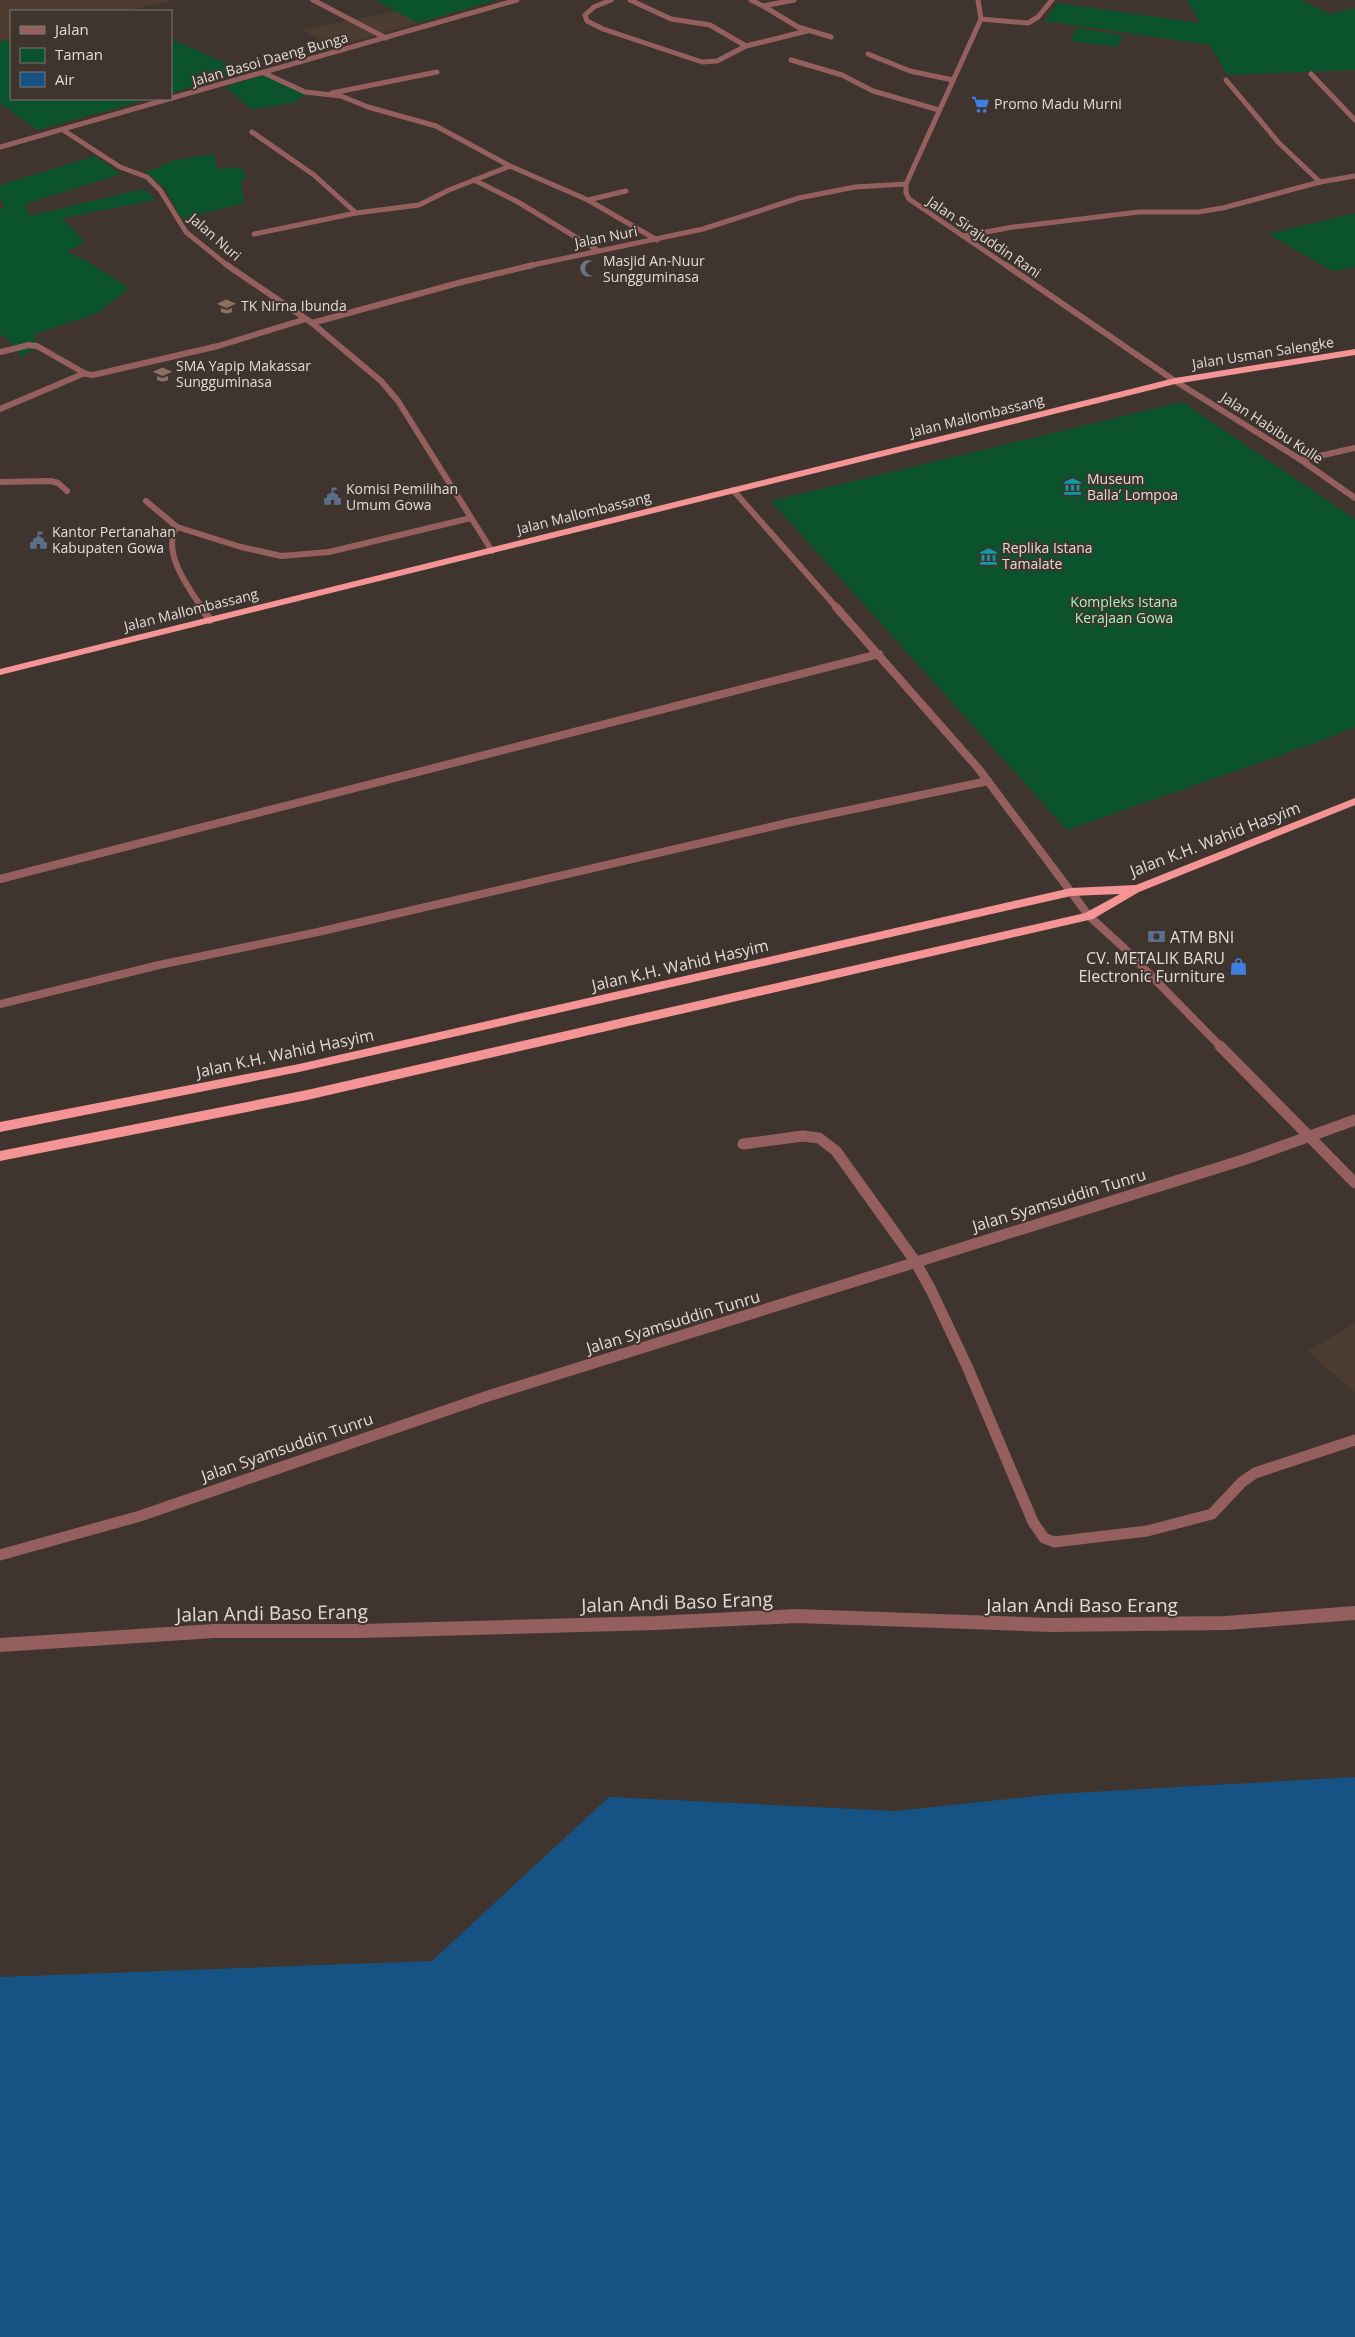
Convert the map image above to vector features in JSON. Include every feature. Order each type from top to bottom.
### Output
[{"type":"highway","name":"Jalan Usman Salengke","points":[[1175,381],[1355,352]]},
{"type":"highway","name":"Jalan Mallombassang","points":[[0,672],[1175,381]]},
{"type":"highway","name":"Jalan K.H. Wahid Hasyim","points":[[0,1127],[299,1068],[1071,892],[1138,889],[1355,801]]},
{"type":"highway","points":[[0,1156],[307,1094],[1089,916],[1138,889]]},
{"type":"street","points":[[313,0],[386,38]]},
{"type":"street","name":"Jalan Basoi Daeng Bunga","points":[[172,99],[517,0]]},
{"type":"street","points":[[611,0],[594,7],[585,15],[587,21],[603,29],[702,62],[717,61],[746,46],[807,31]]},
{"type":"street","points":[[630,0],[671,19],[710,25],[746,46]]},
{"type":"street","points":[[751,0],[807,31],[831,37]]},
{"type":"street","points":[[764,6],[794,0]]},
{"type":"street","points":[[906,184],[981,19],[978,0]]},
{"type":"street","points":[[981,19],[1028,23],[1038,17],[1052,0]]},
{"type":"street","points":[[868,54],[910,71],[953,80]]},
{"type":"street","points":[[791,60],[842,74],[873,91],[939,110]]},
{"type":"street","points":[[326,94],[437,72]]},
{"type":"street","points":[[264,73],[305,92],[341,96],[368,107],[436,126],[510,166],[588,200],[657,240]]},
{"type":"street","points":[[1311,74],[1355,120]]},
{"type":"street","points":[[1226,80],[1279,144],[1320,182]]},
{"type":"street","name":"Jalan Basoi Daeng Bunga","points":[[0,148],[168,100]]},
{"type":"street","name":"Jalan Nuri","points":[[62,130],[120,167],[147,178],[160,190],[186,232],[198,244],[241,276],[309,321],[368,369],[398,401],[436,460],[455,495],[492,551]]},
{"type":"street","points":[[252,132],[264,143],[284,153],[311,172],[356,213]]},
{"type":"street","points":[[254,234],[356,213],[419,205],[510,166]]},
{"type":"street","points":[[964,236],[1013,227],[1139,212],[1198,212],[1223,208],[1320,182],[1355,176]]},
{"type":"street","points":[[474,180],[518,202],[597,250]]},
{"type":"street","name":"Jalan Nuri","points":[[309,321],[597,250],[657,240],[722,223],[799,198],[855,187],[906,184]]},
{"type":"street","name":"Jalan Sirajuddin Rani","points":[[906,184],[906,192],[909,199],[1175,381]]},
{"type":"street","points":[[588,200],[626,191]]},
{"type":"street","points":[[0,352],[29,345],[44,350],[85,373],[93,375],[218,346],[309,321]]},
{"type":"street","points":[[0,409],[85,373]]},
{"type":"street","name":"Jalan Habibu Kulle","points":[[1175,381],[1301,460],[1355,498]]},
{"type":"street","points":[[1301,460],[1355,448]]},
{"type":"street","points":[[0,482],[50,481],[58,483],[67,491]]},
{"type":"street","points":[[733,490],[988,780],[1089,916],[1144,968],[1355,1184]]},
{"type":"street","points":[[146,501],[177,527],[241,547],[281,556],[307,555],[471,518]]},
{"type":"street","points":[[177,527],[171,538],[172,548],[194,596],[210,620]]},
{"type":"street","points":[[0,879],[879,654]]},
{"type":"street","points":[[0,1004],[159,965],[327,930],[787,823],[988,780]]},
{"type":"street","name":"Jalan Syamsuddin Tunru","points":[[0,1555],[140,1516],[344,1444],[488,1396],[1246,1159],[1355,1120]]},
{"type":"street","points":[[744,1144],[803,1136],[823,1141],[836,1151],[915,1261],[967,1366],[1033,1522],[1044,1538],[1054,1542],[1147,1531],[1180,1524],[1212,1514],[1242,1482],[1255,1473],[1355,1440]]},
{"type":"street","name":"Jalan Andi Baso Erang","points":[[0,1645],[214,1631],[360,1631],[596,1625],[796,1616],[1050,1625],[1226,1623],[1355,1614]]},
{"type":"shaded area","points":[[0,0],[174,0],[130,10],[10,10],[10,39],[0,42]]},
{"type":"shaded area","points":[[395,11],[418,23],[333,47],[302,30]]},
{"type":"shaded area","points":[[1355,1323],[1355,1393],[1308,1351]]},
{"type":"green space","points":[[375,0],[496,0],[418,23]]},
{"type":"green space","points":[[1187,0],[1300,0],[1330,14],[1355,8],[1355,70],[1227,75],[1210,45],[1045,21],[1057,3],[1200,23]]},
{"type":"green space","points":[[1077,28],[1124,36],[1117,47],[1070,41]]},
{"type":"green space","points":[[10,39],[10,100],[145,100],[37,130],[0,103],[0,42]]},
{"type":"green space","points":[[172,39],[246,72],[172,93]]},
{"type":"green space","points":[[263,75],[306,94],[294,103],[252,109],[225,87]]},
{"type":"green space","points":[[214,154],[217,169],[240,167],[247,177],[241,181],[244,203],[182,219],[165,188],[145,172],[171,161]]},
{"type":"green space","points":[[95,156],[121,174],[25,204],[29,216],[144,189],[155,200],[62,218],[85,242],[67,252],[85,260],[129,288],[98,313],[33,335],[39,345],[22,357],[4,335],[0,336],[0,208],[5,207],[0,198],[0,185]]},
{"type":"green space","points":[[1355,213],[1355,267],[1333,271],[1268,234]]},
{"type":"green space","name":"Kompleks Istana Kerajaan Gowa","points":[[1182,402],[1355,519],[1355,727],[1315,743],[1067,830],[771,501]]},
{"type":"water","points":[[1355,1777],[1355,2337],[0,2337],[0,1977],[432,1961],[609,1797],[895,1811],[1055,1794]]},
{"type":"place","name":"Promo Madu Murni","points":[[980,104]]},
{"type":"place","name":"Masjid An-Nuur Sungguminasa","points":[[589,269]]},
{"type":"place","name":"TK Nirna Ibunda","points":[[227,306]]},
{"type":"place","name":"SMA Yapip Makassar Sungguminasa","points":[[162,374]]},
{"type":"place","name":"Museum Ballaʼ Lompoa","points":[[1073,487]]},
{"type":"place","name":"Komisi Pemilihan Umum Gowa","points":[[332,497]]},
{"type":"place","name":"Kantor Pertanahan Kabupaten Gowa","points":[[38,540]]},
{"type":"place","name":"Replika Istana Tamalate","points":[[988,556]]},
{"type":"place","name":"ATM BNI","points":[[1156,937]]},
{"type":"place","name":"CV. METALIK BARU Electronic Furniture","points":[[1239,967]]}]
